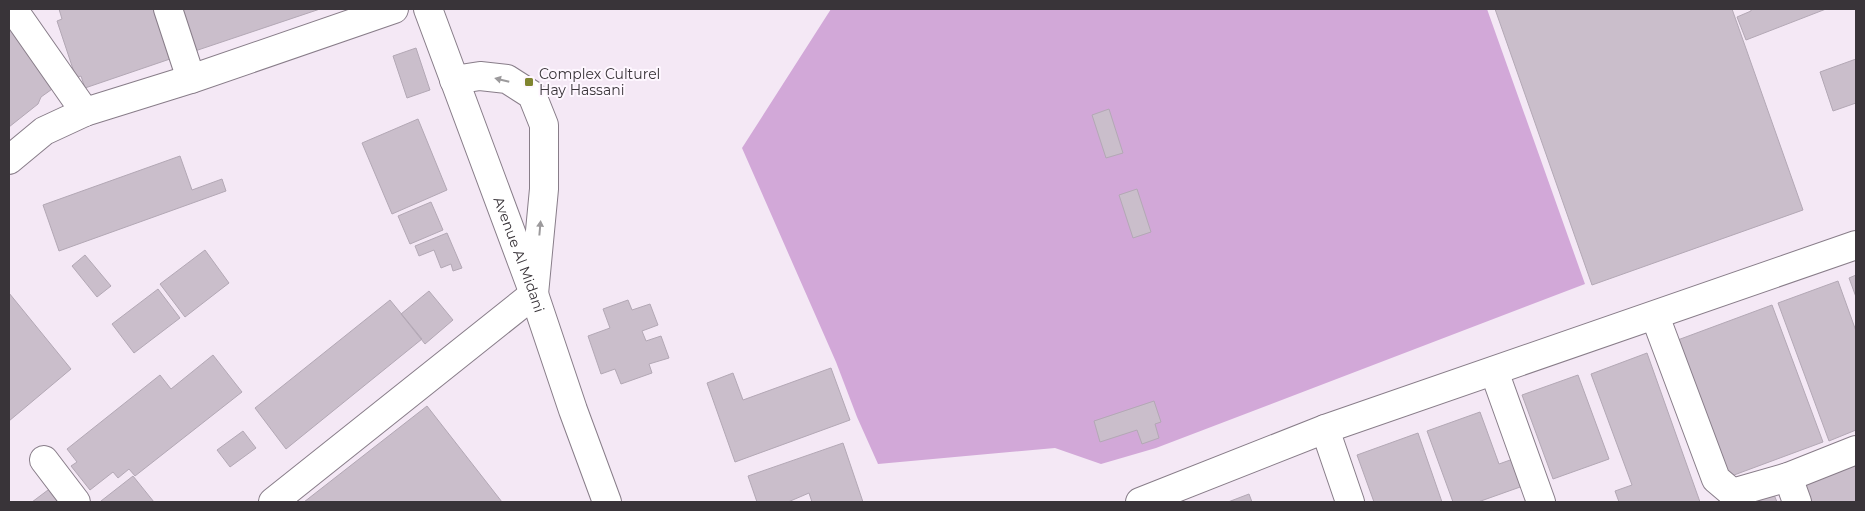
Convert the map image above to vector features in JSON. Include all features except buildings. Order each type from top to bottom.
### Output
[{"type":"street","points":[[13,9],[85,112]]},
{"type":"street","points":[[168,9],[191,79]]},
{"type":"street","points":[[9,160],[44,131],[85,112],[191,79],[394,9]]},
{"type":"street","name":"Avenue Al Midani","points":[[428,9],[534,294],[573,410],[607,502]]},
{"type":"street","points":[[273,502],[534,294],[544,189],[544,125],[532,95],[507,80],[480,76],[454,80]]},
{"type":"street","points":[[1140,502],[1325,429],[1655,316],[1856,244]]},
{"type":"street","points":[[1655,316],[1716,479],[1728,490],[1736,492],[1792,490],[1856,450]]},
{"type":"street","points":[[1494,372],[1541,502]]},
{"type":"street","points":[[1325,429],[1350,502]]},
{"type":"street","points":[[44,460],[76,502]]},
{"type":"shaded area","points":[[831,9],[1487,9],[1585,284],[1156,448],[1101,464],[1055,448],[878,464],[857,417],[836,362],[742,148]]},
{"type":"place","name":"Complex Culturel Hay Hassani","points":[[529,82]]}]
